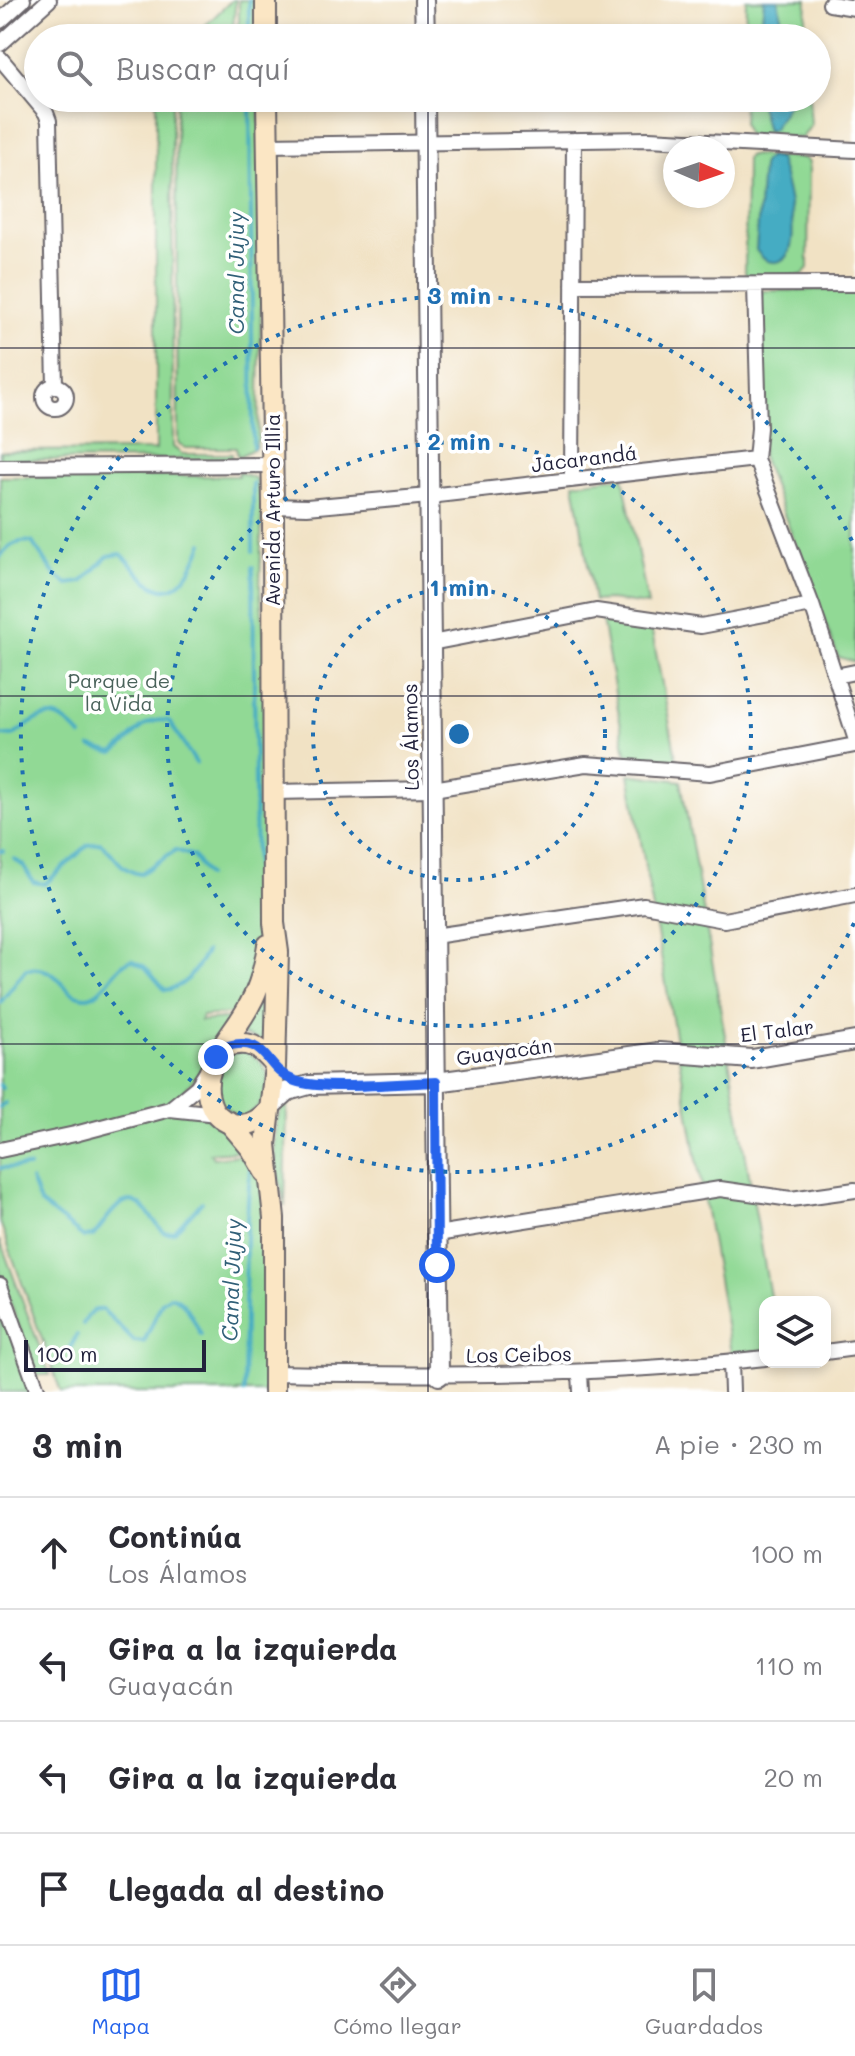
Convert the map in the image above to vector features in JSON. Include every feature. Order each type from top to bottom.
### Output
[{"type":"main road","points":[[266,0],[266,24]]},
{"type":"main road","name":"Avenida Arturo Illia","points":[[267,112],[273,506],[274,923],[278,952],[275,1066]]},
{"type":"main road","name":"Avenida Arturo Illia","points":[[224,1047],[258,987],[274,923]]},
{"type":"main road","points":[[269,1179],[251,1148],[223,1118],[207,1087],[210,1066],[224,1047],[251,1044],[275,1066],[266,1135],[274,1218],[274,1383]]},
{"type":"main road","points":[[223,1118],[246,1125],[255,1122],[270,1108]]},
{"type":"street","points":[[0,21],[23,0]]},
{"type":"street","points":[[0,44],[49,0]]},
{"type":"street","points":[[424,0],[425,24]]},
{"type":"street","points":[[830,4],[855,8]]},
{"type":"street","points":[[0,58],[24,87]]},
{"type":"street","points":[[45,112],[49,121],[55,386]]},
{"type":"street","name":"Los Álamos","points":[[425,112],[439,1376]]},
{"type":"street","points":[[268,145],[649,139],[855,150]]},
{"type":"street","points":[[572,480],[574,140]]},
{"type":"street","points":[[573,285],[855,284]]},
{"type":"street","points":[[755,285],[759,428],[756,459],[812,605],[855,737]]},
{"type":"street","name":"Jacarandá","points":[[273,506],[307,507],[429,496],[756,459]]},
{"type":"street","points":[[0,467],[272,465]]},
{"type":"street","points":[[431,643],[596,611],[701,626],[812,605]]},
{"type":"street","points":[[835,676],[855,672]]},
{"type":"street","points":[[274,792],[433,789],[586,764],[710,773],[855,745]]},
{"type":"street","points":[[434,936],[644,905],[724,920],[855,895]]},
{"type":"street","name":"El Talar","points":[[704,1055],[752,1059],[855,1041]]},
{"type":"street","name":"Guayacán","points":[[270,1108],[288,1091],[309,1085],[436,1082],[659,1052],[704,1055]]},
{"type":"street","points":[[0,1150],[170,1109],[197,1087],[210,1066]]},
{"type":"street","name":"Guayacán","points":[[275,1066],[289,1079],[309,1085]]},
{"type":"street","points":[[170,1109],[223,1118]]},
{"type":"street","points":[[437,1234],[720,1189],[791,1199],[855,1190]]},
{"type":"street","points":[[0,1285],[38,1392]]},
{"type":"street","points":[[831,1351],[855,1348]]},
{"type":"street","name":"Los Ceibos","points":[[274,1383],[580,1373],[759,1359]]},
{"type":"street","points":[[731,1362],[732,1392]]},
{"type":"street","points":[[580,1373],[581,1392]]},
{"type":"green space","points":[[232,0],[236,0],[233,24],[207,24]]},
{"type":"green space","points":[[239,0],[258,0],[259,24],[239,22]]},
{"type":"green space","points":[[746,0],[807,0],[806,24],[745,24]]},
{"type":"green space","points":[[156,112],[172,112],[173,447],[182,454],[232,454],[232,459],[0,460],[0,451],[156,450]]},
{"type":"green space","points":[[176,112],[259,112],[261,303],[258,439],[255,448],[238,457],[236,448],[185,448],[178,443]]},
{"type":"green space","points":[[743,112],[810,112],[811,125],[802,138],[747,135]]},
{"type":"green space","points":[[749,155],[804,158],[809,162],[808,268],[803,275],[750,277],[745,273],[746,158]]},
{"type":"green space","points":[[855,289],[855,662],[838,657],[762,456],[760,296],[763,291]]},
{"type":"green space","name":"Parque de la Vida","points":[[238,472],[255,478],[262,496],[260,590],[264,634],[267,823],[261,948],[241,1013],[202,1016],[200,1021],[238,1018],[178,1098],[231,1135],[241,1151],[210,1153],[213,1158],[248,1154],[264,1188],[266,1392],[61,1392],[0,1222],[0,477],[238,476]]},
{"type":"green space","points":[[623,477],[648,605],[594,601],[574,483]]},
{"type":"green space","points":[[602,620],[651,627],[677,762],[626,754]]},
{"type":"green space","points":[[629,774],[681,781],[770,1296],[759,1296],[759,1351],[731,1353]]},
{"type":"green space","points":[[270,965],[270,1044],[240,1034]]},
{"type":"green space","points":[[243,1050],[262,1063],[268,1081],[261,1102],[245,1117],[232,1113],[222,1105],[215,1087],[216,1076],[227,1054]]},
{"type":"green space","points":[[287,1100],[285,1207],[275,1139],[280,1112]]},
{"type":"green space","points":[[0,1240],[50,1375],[37,1375],[0,1275]]},
{"type":"green space","points":[[0,1302],[33,1392],[0,1392]]},
{"type":"water","points":[[764,0],[778,0],[782,24],[761,24]]},
{"type":"water","points":[[762,112],[783,112],[774,129],[767,131]]},
{"type":"water","points":[[769,157],[779,159],[792,216],[791,247],[786,257],[776,262],[764,259],[756,250],[762,167]]},
{"type":"waterway","name":"Canal Jujuy","points":[[249,0],[249,24]]},
{"type":"waterway","name":"Canal Jujuy","points":[[250,112],[253,447]]},
{"type":"waterway","name":"Canal Jujuy","points":[[253,483],[253,551]]},
{"type":"waterway","points":[[0,557],[14,544],[32,542],[55,575],[67,584],[82,582],[108,556],[121,554],[144,578],[163,589],[179,584],[186,577],[203,543]]},
{"type":"waterway","name":"Canal Jujuy","points":[[253,567],[256,892]]},
{"type":"waterway","points":[[0,735],[13,736],[32,722],[48,716],[63,720],[81,736]]},
{"type":"waterway","points":[[91,747],[113,753],[151,722],[169,721],[196,763]]},
{"type":"waterway","points":[[14,859],[24,866],[33,882],[45,884],[88,845],[100,843],[132,872],[140,874],[176,850],[193,856],[207,876]]},
{"type":"waterway","points":[[0,1003],[26,969],[47,971],[70,992],[85,997],[98,992],[119,968],[132,960],[145,967],[165,990],[190,977],[206,952]]},
{"type":"waterway","points":[[0,1107],[5,1103]]},
{"type":"waterway","points":[[0,1168],[29,1167]]},
{"type":"waterway","name":"Canal Jujuy","points":[[244,1392],[250,1168]]},
{"type":"waterway","points":[[31,1180],[40,1203],[84,1237],[93,1236],[122,1203],[137,1203],[165,1233],[174,1232],[202,1202]]},
{"type":"waterway","points":[[83,1324],[93,1311],[103,1310],[134,1341],[144,1342],[162,1302],[170,1296],[186,1307],[201,1335]]},
{"type":"waterway","points":[[70,1348],[77,1335]]},
{"type":"route","points":[[216,1057],[224,1047],[251,1044],[260,1049],[283,1075],[309,1085],[436,1082],[437,1265]]}]
